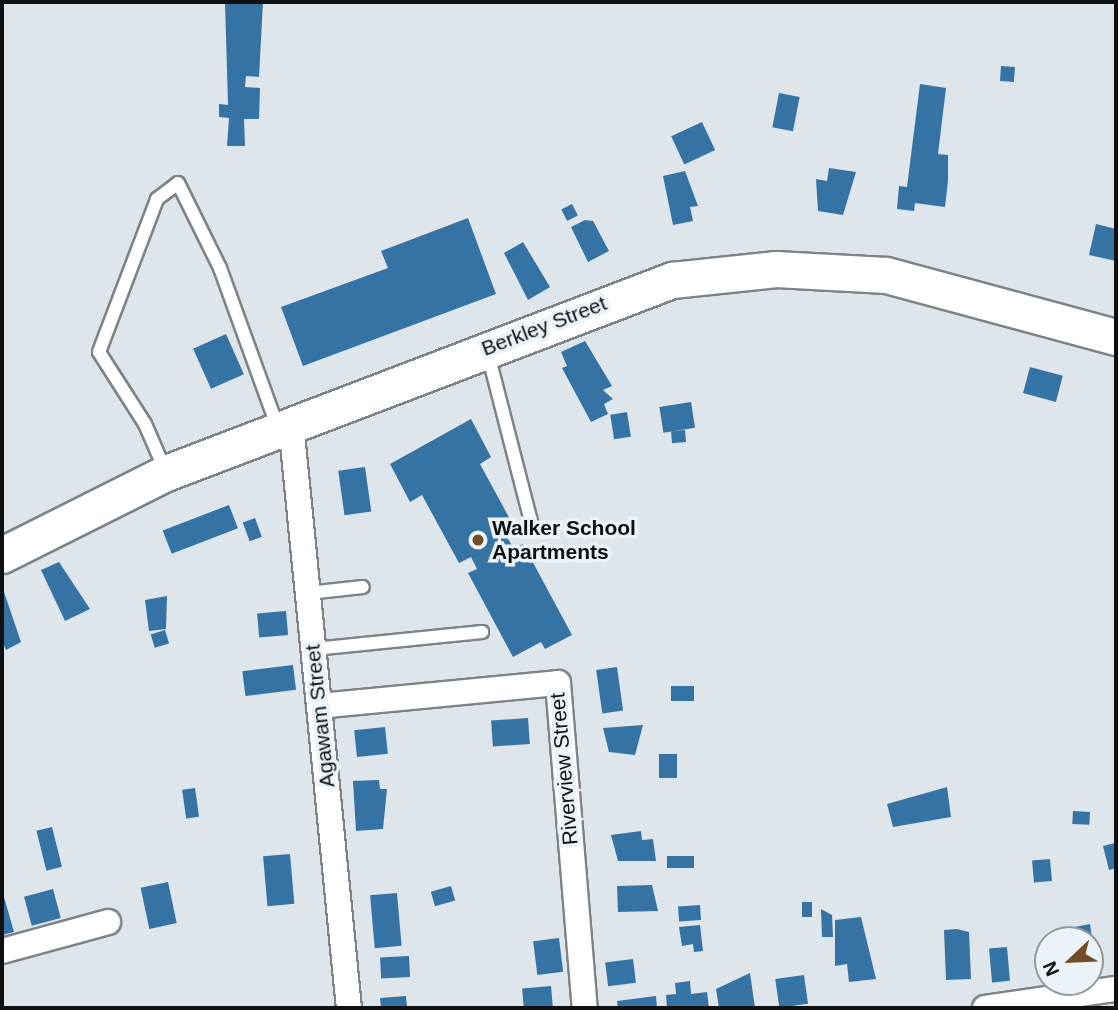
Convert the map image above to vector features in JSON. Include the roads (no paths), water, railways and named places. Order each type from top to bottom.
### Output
[{"type":"main road","name":"Berkley Street","points":[[2,555],[166,473],[486,347],[672,281],[776,269],[886,275],[1116,337]]},
{"type":"street","name":"Agawam Street","points":[[285,426],[308,593],[349,1008]]},
{"type":"street","name":"Riverview Street","points":[[319,706],[558,683],[585,1008]]},
{"type":"street","points":[[2,951],[108,922]]},
{"type":"street","points":[[985,1008],[1116,989]]},
{"type":"lane","points":[[166,473],[145,425],[99,352],[157,199],[178,183],[220,268],[285,426]]},
{"type":"lane","points":[[486,347],[533,529]]},
{"type":"lane","points":[[308,593],[363,587]]},
{"type":"lane","points":[[314,649],[482,632]]},
{"type":"place","name":"Walker School Apartments","points":[[478,540]]}]
